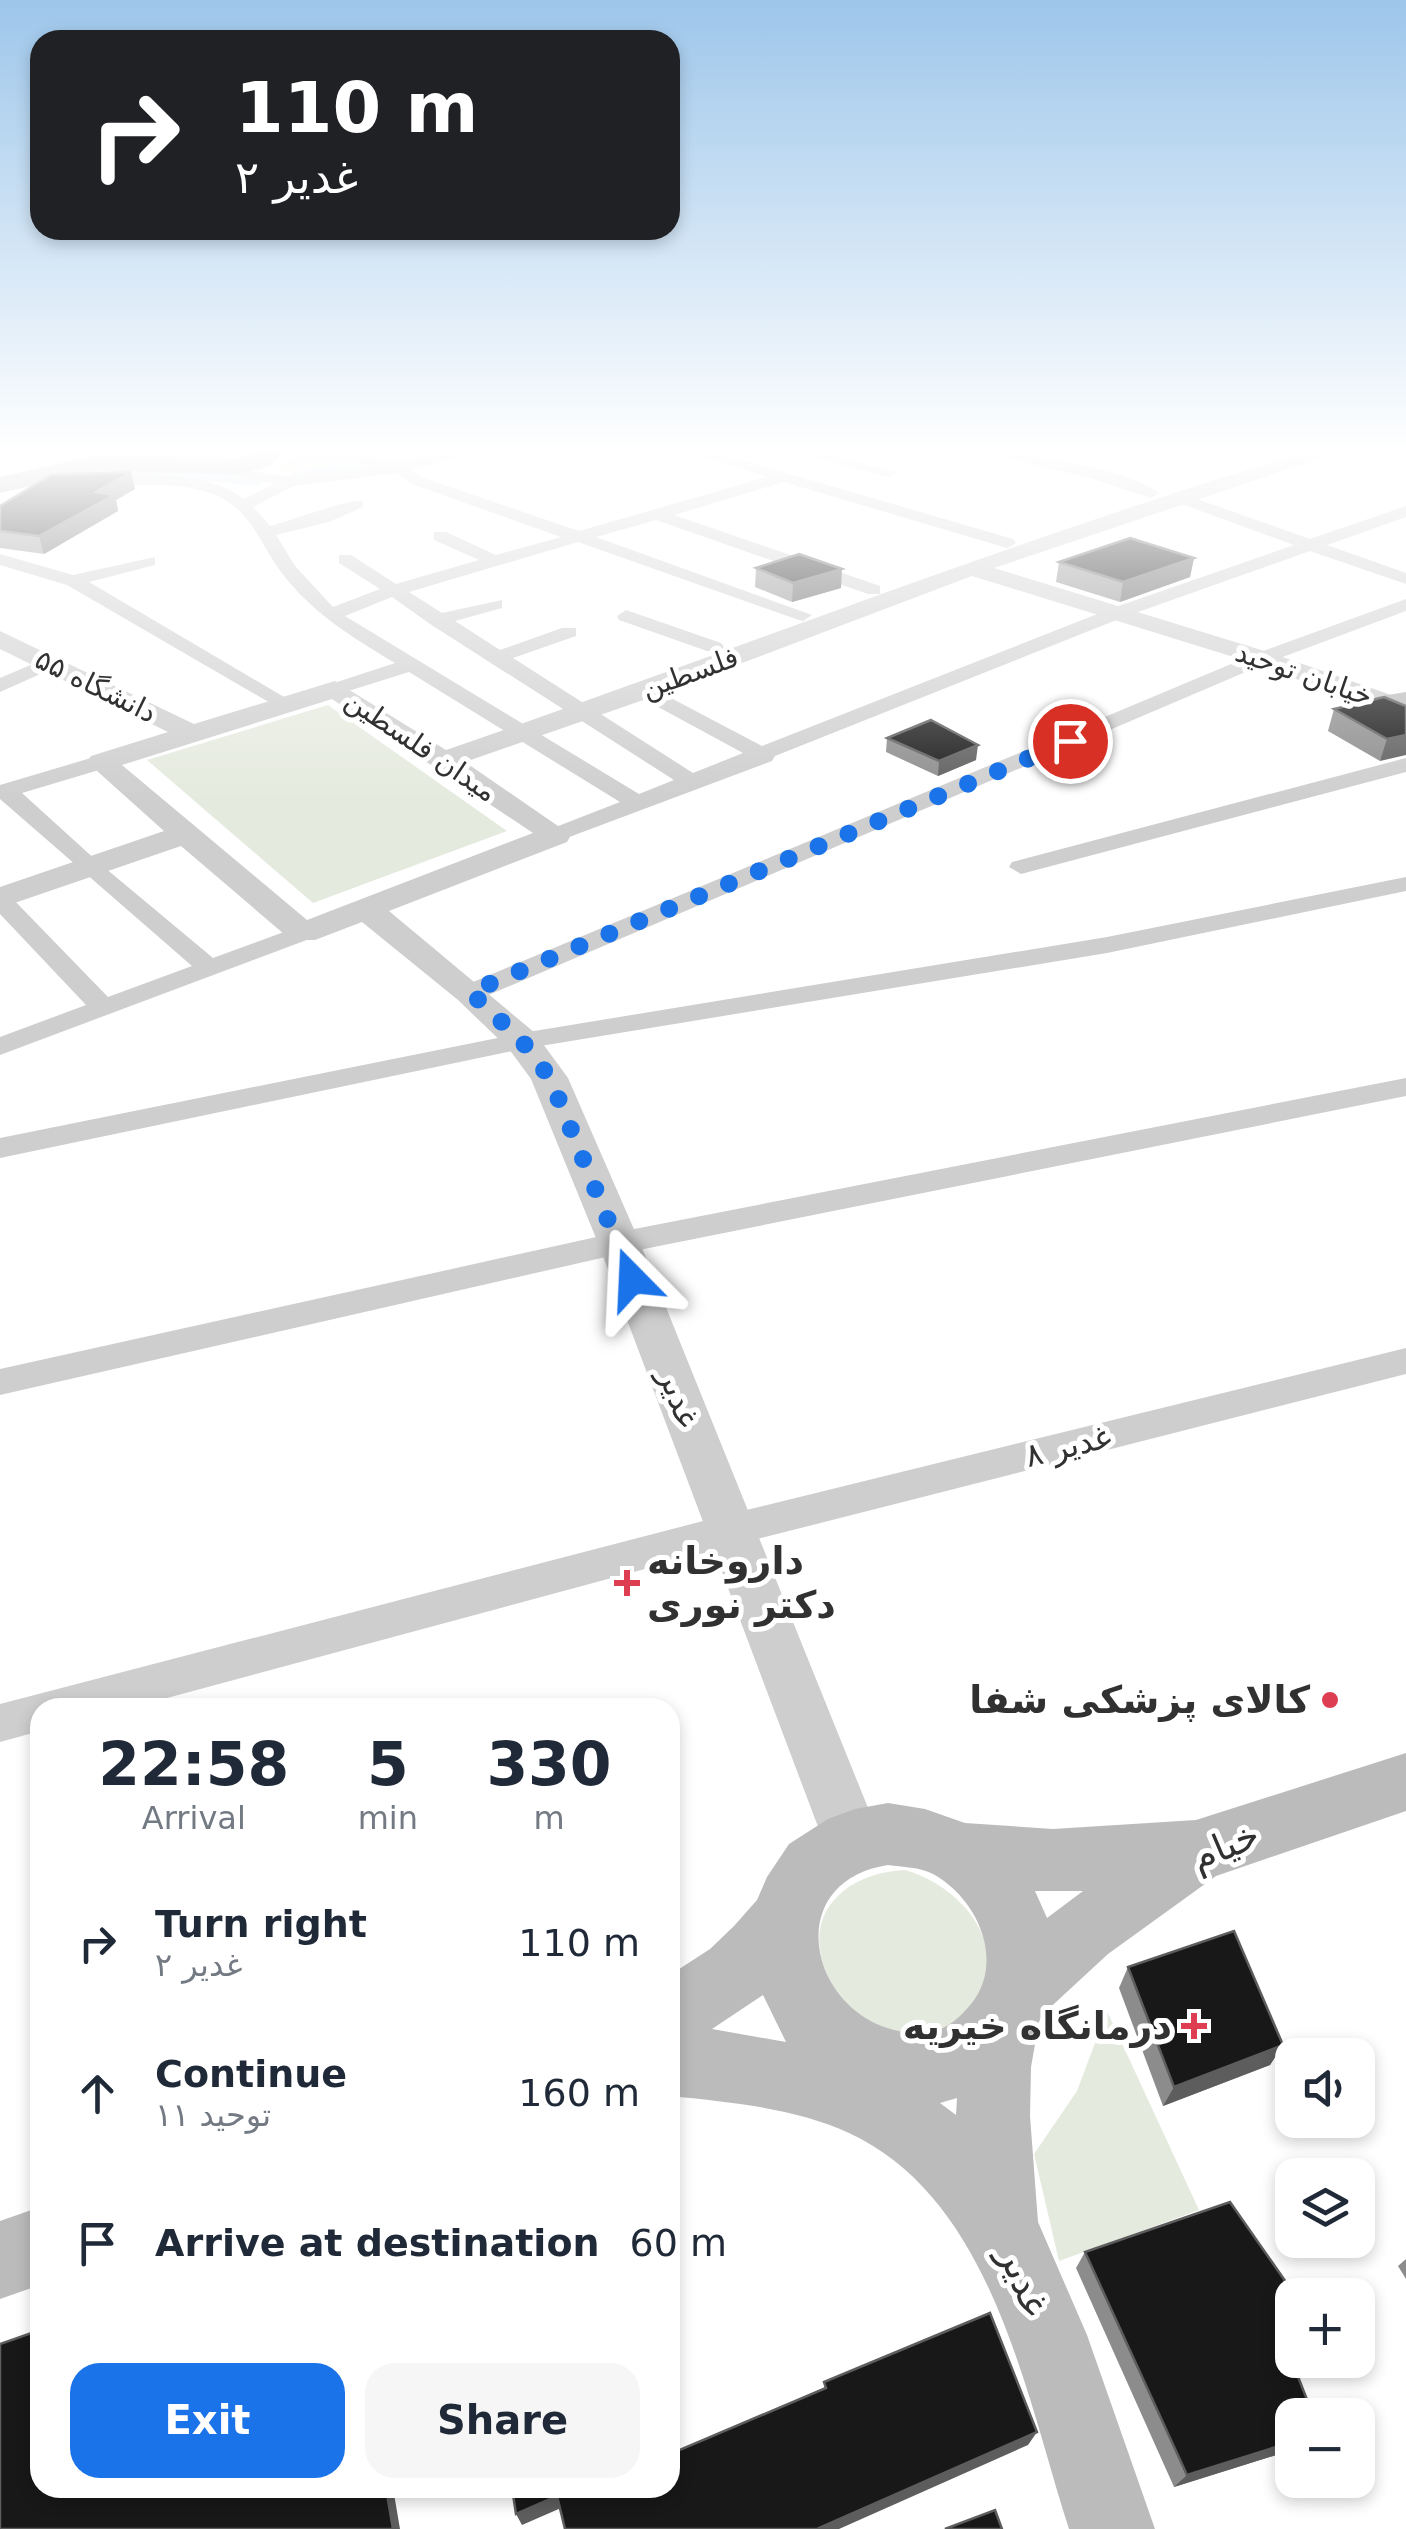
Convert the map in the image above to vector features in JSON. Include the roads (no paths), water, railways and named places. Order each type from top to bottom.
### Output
[{"type":"main road","name":"خیام","points":[[1012,2007],[1084,1930],[1196,1852],[1406,1782]]},
{"type":"main road","points":[[680,2008],[711,1992],[750,1964],[785,1919],[798,1885],[822,1858],[852,1840],[888,1834],[925,1838],[960,1854],[990,1880],[1011,1912],[1022,1950],[1012,2007],[976,2052],[940,2069],[898,2071],[855,2058],[819,2031],[794,1994],[783,1957],[785,1919]]},
{"type":"main road","points":[[960,1854],[1054,1861],[1196,1852]]},
{"type":"main road","name":"غدیر","points":[[1012,2007],[995,2067],[992,2116],[1000,2224],[1047,2335],[1112,2529]]},
{"type":"main road","points":[[680,2061],[740,2066],[868,2105],[929,2140],[1000,2224]]},
{"type":"main road","points":[[0,2260],[30,2250]]},
{"type":"street","points":[[30,568],[73,581],[286,704]]},
{"type":"street","points":[[73,581],[122,568]]},
{"type":"street","points":[[287,568],[330,615],[638,804]]},
{"type":"street","points":[[360,568],[694,783]]},
{"type":"street","points":[[330,615],[395,590],[471,568]]},
{"type":"street","points":[[665,568],[803,615]]},
{"type":"street","points":[[811,568],[874,590]]},
{"type":"street","name":"فلسطین","points":[[435,756],[579,706],[714,647],[936,568]]},
{"type":"street","name":"فلسطین","points":[[579,706],[643,691],[970,568]]},
{"type":"street","name":"خیابان توحید","points":[[970,568],[1262,658],[1400,706]]},
{"type":"street","points":[[0,1048],[764,756],[1117,613],[1250,568]]},
{"type":"street","points":[[1374,568],[1406,579]]},
{"type":"street","points":[[437,620],[495,604]]},
{"type":"street","points":[[470,992],[1262,658],[1406,605]]},
{"type":"street","points":[[626,616],[714,647]]},
{"type":"street","points":[[498,657],[569,632]]},
{"type":"street","name":"دانشگاه ۵۵","points":[[0,639],[191,734]]},
{"type":"street","points":[[0,686],[49,663]]},
{"type":"street","points":[[334,689],[412,664]]},
{"type":"street","name":"میدان فلسطین","points":[[101,762],[334,689],[556,836]]},
{"type":"street","points":[[643,691],[764,756]]},
{"type":"street","points":[[3,791],[101,762],[303,933]]},
{"type":"street","points":[[1021,867],[1406,765]]},
{"type":"street","points":[[3,791],[210,968]]},
{"type":"street","points":[[104,1008],[0,899],[186,834]]},
{"type":"street","points":[[0,1148],[522,1041],[1106,946],[1406,884]]},
{"type":"street","name":"غدیر","points":[[366,909],[470,992],[522,1041],[550,1078],[619,1243],[852,1840]]},
{"type":"street","points":[[0,1382],[619,1243],[1406,1086]]},
{"type":"street","name":"غدیر ۸","points":[[96,1698],[730,1530],[1406,1361]]},
{"type":"street","points":[[0,1723],[30,1715]]},
{"type":"place","name":"داروخانه دکتر نوری","points":[[627,1583]]},
{"type":"place","name":"کالای پزشکی شفا","points":[[1330,1700]]},
{"type":"place","name":"درمانگاه خیریه","points":[[1194,2026]]}]
